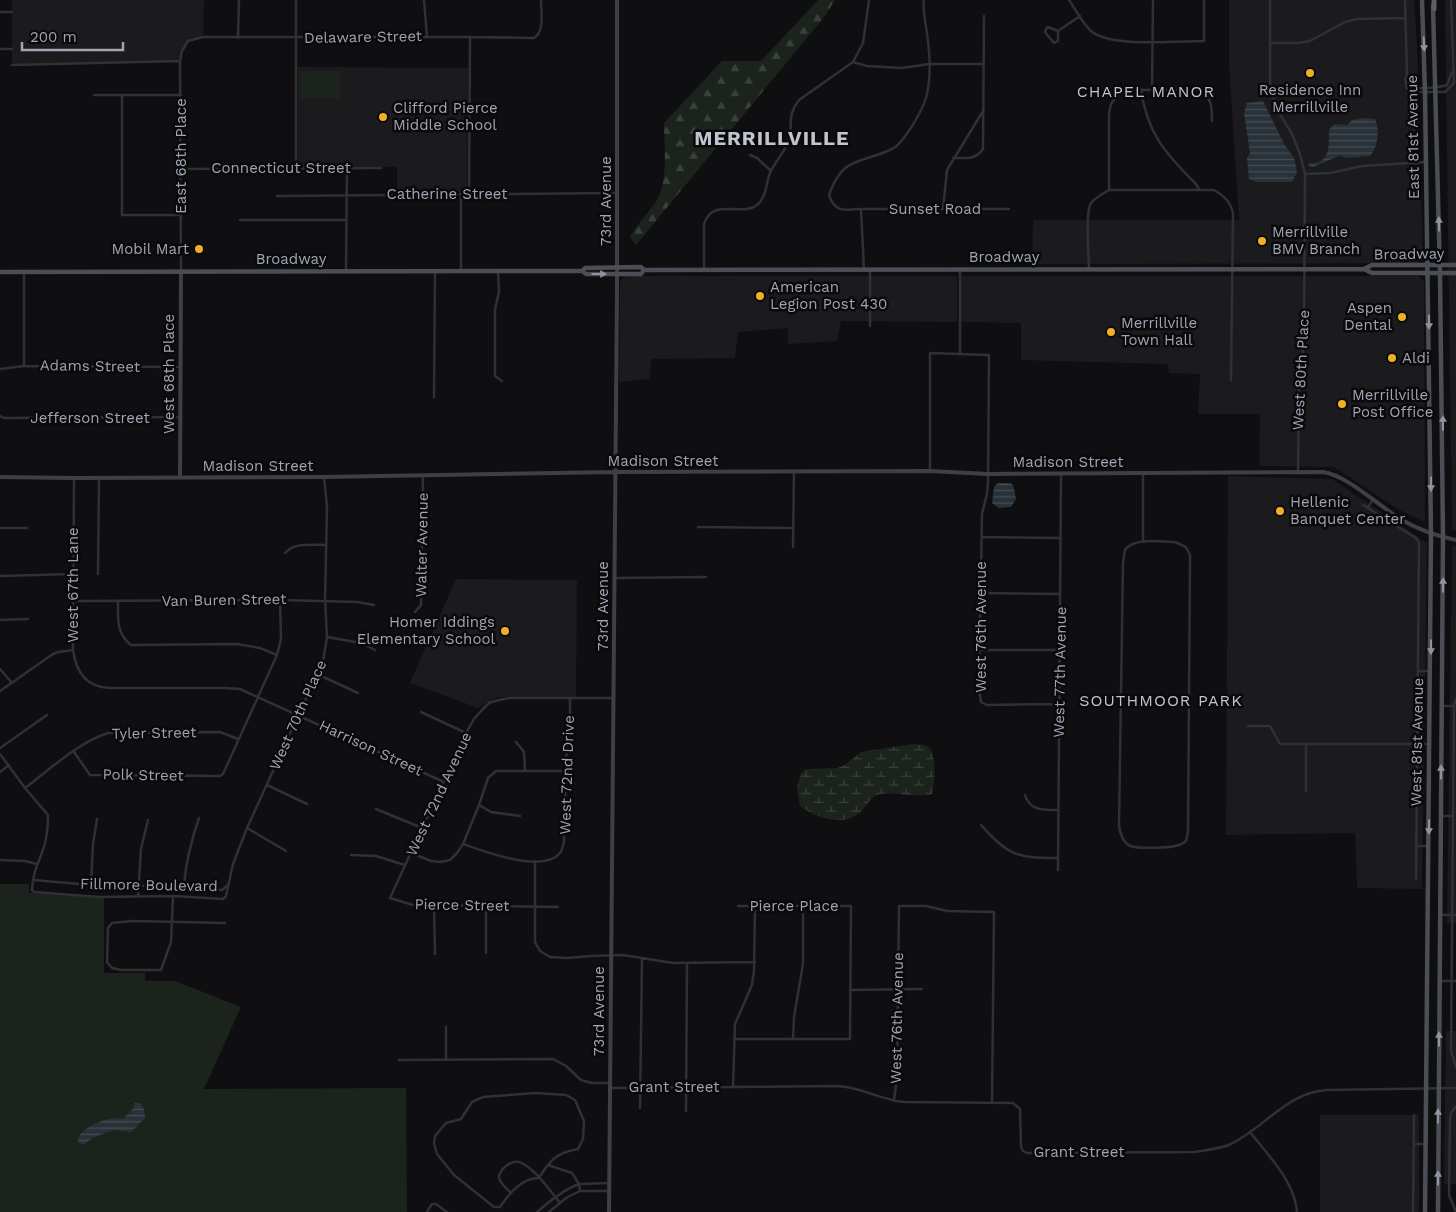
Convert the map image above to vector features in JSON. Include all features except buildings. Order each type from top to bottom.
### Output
[{"type":"highway","points":[[1434,0],[1434,9]]},
{"type":"main road","name":"East 81st Avenue","points":[[1422,0],[1428,273]]},
{"type":"main road","name":"East 81st Avenue","points":[[1434,9],[1440,273]]},
{"type":"main road","name":"Broadway","points":[[1364,269],[1372,265],[1456,265]]},
{"type":"main road","name":"Broadway","points":[[0,272],[498,271],[641,267],[644,270],[1305,268],[1364,269],[1372,273],[1456,273]]},
{"type":"main road","name":"Broadway","points":[[582,270],[586,274],[641,274],[644,270]]},
{"type":"main road","name":"West 81st Avenue","points":[[1425,1212],[1431,671],[1428,273]]},
{"type":"main road","name":"West 81st Avenue","points":[[1438,1212],[1443,537],[1440,273]]},
{"type":"street","points":[[238,38],[239,0]]},
{"type":"street","points":[[296,0],[296,167]]},
{"type":"street","points":[[424,0],[427,36]]},
{"type":"street","name":"Delaware Street","points":[[188,41],[203,38],[427,36],[534,38],[541,30],[541,0]]},
{"type":"street","name":"73rd Avenue","points":[[609,1212],[615,578],[617,0]]},
{"type":"street","points":[[704,270],[704,224],[706,217],[716,210],[747,208],[760,203],[764,196],[771,171],[786,146],[793,107],[799,100],[853,62],[863,43],[869,0]]},
{"type":"street","points":[[924,0],[923,10],[929,64]]},
{"type":"street","points":[[1069,0],[1090,31],[1106,39],[1116,41],[1204,41],[1204,0]]},
{"type":"street","points":[[1152,89],[1153,0]]},
{"type":"street","name":"West 80th Place","points":[[1270,0],[1270,82],[1282,120],[1292,134],[1298,150],[1304,174],[1304,338],[1299,390],[1298,472]]},
{"type":"street","points":[[1405,0],[1407,76],[1411,86],[1425,90],[1436,89],[1446,85],[1452,71]]},
{"type":"street","points":[[1436,89],[1445,92],[1451,88],[1454,81],[1452,71],[1451,0]]},
{"type":"street","points":[[0,12],[12,12]]},
{"type":"street","points":[[953,158],[975,158],[983,149],[984,16]]},
{"type":"street","points":[[1058,31],[1080,16]]},
{"type":"street","points":[[1270,43],[1310,41],[1344,22],[1357,19],[1406,18]]},
{"type":"street","points":[[1048,27],[1058,31],[1058,41],[1054,43],[1045,32],[1048,27]]},
{"type":"street","points":[[469,194],[470,37]]},
{"type":"street","name":"East 68th Place","points":[[181,272],[180,61],[182,51],[188,41]]},
{"type":"street","points":[[0,49],[12,49]]},
{"type":"street","points":[[12,65],[180,61]]},
{"type":"street","points":[[853,62],[868,66],[902,68],[929,64],[984,64]]},
{"type":"street","name":"Sunset Road","points":[[929,64],[926,98],[905,136],[895,148],[856,161],[841,172],[832,186],[829,196],[832,203],[840,210],[1009,209]]},
{"type":"street","points":[[1141,89],[1142,102],[1160,144],[1167,155],[1196,184],[1199,190]]},
{"type":"street","points":[[1109,190],[1109,114],[1111,104],[1117,96],[1127,90],[1141,89],[1191,89],[1204,92],[1211,101],[1212,121]]},
{"type":"street","points":[[94,95],[181,95]]},
{"type":"street","points":[[122,96],[122,215],[180,215]]},
{"type":"street","points":[[943,209],[947,170],[984,109]]},
{"type":"street","points":[[750,155],[757,158],[771,171]]},
{"type":"street","points":[[1304,174],[1330,173],[1362,166],[1426,162]]},
{"type":"street","points":[[346,271],[347,167]]},
{"type":"street","name":"Connecticut Street","points":[[180,169],[381,168]]},
{"type":"street","points":[[1089,269],[1088,214],[1090,204],[1109,190],[1214,190],[1223,195],[1230,203],[1233,213],[1231,380]]},
{"type":"street","name":"Catherine Street","points":[[277,196],[617,192]]},
{"type":"street","points":[[461,194],[461,271]]},
{"type":"street","points":[[861,210],[864,270]]},
{"type":"street","points":[[240,220],[346,220]]},
{"type":"street","points":[[870,270],[870,326]]},
{"type":"street","points":[[930,472],[930,353],[960,354],[960,270]]},
{"type":"street","points":[[434,398],[435,271]]},
{"type":"street","points":[[498,271],[498,292],[495,309],[495,376],[502,381]]},
{"type":"street","points":[[24,272],[24,366]]},
{"type":"street","name":"West 68th Place","points":[[180,476],[181,272]]},
{"type":"street","name":"West 76th Avenue","points":[[960,354],[989,354],[988,474],[987,494],[982,514],[979,689],[981,702],[987,705],[1059,704]]},
{"type":"street","name":"Adams Street","points":[[0,368],[24,366],[180,367]]},
{"type":"street","name":"Jefferson Street","points":[[0,416],[181,417]]},
{"type":"street","name":"Madison Street","points":[[0,477],[324,477],[615,472],[1062,474],[1326,472],[1340,478],[1373,500]]},
{"type":"street","points":[[793,547],[794,472]]},
{"type":"street","points":[[1143,473],[1143,542]]},
{"type":"street","name":"West 77th Avenue","points":[[1058,870],[1062,474]]},
{"type":"street","name":"Walter Avenue","points":[[415,612],[422,606],[423,476]]},
{"type":"street","name":"West 70th Place","points":[[228,885],[233,864],[247,828],[323,661],[327,636],[325,600],[327,507],[324,477]]},
{"type":"street","name":"West 67th Lane","points":[[74,478],[73,650],[77,667],[93,686]]},
{"type":"street","points":[[98,574],[99,478]]},
{"type":"street","points":[[1367,508],[1373,500],[1406,523],[1431,534],[1456,540]]},
{"type":"street","points":[[1363,505],[1416,538],[1419,543],[1416,879]]},
{"type":"street","points":[[698,527],[793,528]]},
{"type":"street","points":[[0,528],[27,528]]},
{"type":"street","points":[[982,538],[1061,538]]},
{"type":"street","points":[[1143,542],[1174,542],[1186,547],[1190,555],[1188,832],[1186,841],[1179,845],[1168,847],[1130,846],[1120,834],[1119,825],[1124,553],[1129,545],[1143,542]]},
{"type":"street","points":[[285,553],[290,548],[301,545],[327,545]]},
{"type":"street","points":[[0,576],[73,574]]},
{"type":"street","points":[[615,578],[706,577]]},
{"type":"street","points":[[981,593],[1060,594]]},
{"type":"street","points":[[238,740],[277,655],[280,639],[280,600]]},
{"type":"street","name":"Van Buren Street","points":[[73,601],[325,600],[374,605]]},
{"type":"street","points":[[118,601],[118,625],[125,641],[131,645],[237,644],[260,648],[277,655]]},
{"type":"street","points":[[0,620],[28,618]]},
{"type":"street","points":[[327,636],[361,643],[375,650]]},
{"type":"street","points":[[0,691],[53,654],[73,650]]},
{"type":"street","points":[[980,650],[1060,650]]},
{"type":"street","points":[[0,669],[12,683]]},
{"type":"street","points":[[1418,671],[1431,671]]},
{"type":"street","points":[[317,674],[358,693]]},
{"type":"street","name":"Harrison Street","points":[[93,686],[109,688],[240,689],[444,782]]},
{"type":"street","name":"West 72nd Avenue","points":[[390,898],[466,733],[482,710],[489,704],[510,698],[570,699]]},
{"type":"street","points":[[570,699],[614,698]]},
{"type":"street","name":"West 72nd Drive","points":[[535,861],[550,860],[560,853],[564,842],[567,732],[570,722],[570,699]]},
{"type":"street","points":[[1456,699],[1454,706],[1452,816],[1454,897],[1451,981],[1451,1054],[1456,1067]]},
{"type":"street","name":"West 81st Avenue","points":[[1442,706],[1454,706]]},
{"type":"street","points":[[420,712],[466,733]]},
{"type":"street","points":[[0,748],[47,715]]},
{"type":"street","points":[[1248,726],[1270,726],[1280,744],[1430,744]]},
{"type":"street","name":"Tyler Street","points":[[25,788],[74,752],[99,736],[108,733],[220,732],[238,740]]},
{"type":"street","name":"Polk Street","points":[[74,752],[90,774],[220,776],[223,774],[238,740]]},
{"type":"street","points":[[516,742],[524,752],[524,770]]},
{"type":"street","points":[[1306,744],[1306,792]]},
{"type":"street","points":[[0,754],[25,788],[48,814],[45,845],[33,880]]},
{"type":"street","points":[[0,772],[9,765]]},
{"type":"street","points":[[411,853],[431,861],[450,860],[463,844],[488,778],[496,771],[566,771]]},
{"type":"street","points":[[267,785],[307,804]]},
{"type":"street","points":[[1025,795],[1028,803],[1034,807],[1042,810],[1058,810]]},
{"type":"street","points":[[479,805],[491,812],[520,816]]},
{"type":"street","points":[[376,809],[422,828]]},
{"type":"street","points":[[1441,816],[1452,816]]},
{"type":"street","points":[[184,886],[185,865],[199,818]]},
{"type":"street","points":[[91,885],[93,844],[97,819]]},
{"type":"street","points":[[138,896],[141,849],[148,820]]},
{"type":"street","points":[[981,826],[996,842],[1016,854],[1029,858],[1058,858]]},
{"type":"street","points":[[247,828],[286,851]]},
{"type":"street","points":[[463,844],[498,857],[535,861],[535,942],[540,951],[550,956],[567,958],[610,955],[687,963],[755,962]]},
{"type":"street","points":[[1417,846],[1429,846]]},
{"type":"street","points":[[351,855],[376,856],[406,865]]},
{"type":"street","points":[[0,860],[25,861],[37,864]]},
{"type":"street","name":"Fillmore Boulevard","points":[[33,880],[91,885],[184,886],[222,890],[228,885],[226,896],[223,899],[173,896],[99,897],[34,892],[32,890],[33,880]]},
{"type":"street","points":[[173,896],[172,922],[171,942],[160,970],[121,970],[112,968],[107,962],[108,928],[112,923],[172,922],[225,924]]},
{"type":"street","name":"Pierce Street","points":[[390,898],[413,906],[558,907]]},
{"type":"street","points":[[434,906],[434,954]]},
{"type":"street","name":"Pierce Place","points":[[738,906],[851,906],[850,990]]},
{"type":"street","points":[[793,1039],[794,1017],[802,964],[803,906]]},
{"type":"street","name":"West 76th Avenue","points":[[894,1101],[897,1076],[899,906],[926,906],[947,911],[994,912],[992,1103]]},
{"type":"street","points":[[486,907],[486,953]]},
{"type":"street","points":[[733,1087],[736,1020],[752,982],[755,962],[755,907]]},
{"type":"street","points":[[1440,915],[1456,915]]},
{"type":"street","points":[[640,1108],[642,958]]},
{"type":"street","points":[[686,1111],[687,963]]},
{"type":"street","points":[[1440,981],[1456,981]]},
{"type":"street","points":[[734,1039],[850,1039],[850,990],[922,989]]},
{"type":"street","points":[[446,1027],[446,1060]]},
{"type":"street","name":"Grant Street","points":[[399,1060],[553,1060],[566,1066],[581,1080],[610,1085],[640,1087],[844,1087],[859,1089],[894,1101],[1013,1103],[1019,1107],[1021,1113],[1021,1147],[1027,1153],[1194,1152],[1213,1150],[1231,1144],[1294,1100],[1313,1091],[1456,1088]]},
{"type":"street","points":[[536,1093],[566,1095],[575,1100],[584,1122],[583,1139],[578,1148],[562,1153],[550,1160],[539,1178],[530,1178],[524,1181],[500,1207],[494,1207],[454,1175],[438,1154],[434,1143],[440,1129],[446,1123],[460,1118],[472,1102],[483,1097],[536,1093]]},
{"type":"street","points":[[1456,1106],[1451,1113],[1450,1121],[1449,1187],[1450,1201],[1456,1212]]},
{"type":"street","points":[[1413,1212],[1414,1115]]},
{"type":"street","points":[[1250,1132],[1289,1184],[1296,1199],[1297,1212]]},
{"type":"street","points":[[1414,1144],[1426,1144]]},
{"type":"street","points":[[511,1193],[499,1178],[501,1171],[507,1166],[519,1162],[539,1178],[560,1203]]},
{"type":"street","points":[[548,1166],[572,1173],[579,1184],[580,1191]]},
{"type":"street","points":[[537,1212],[567,1189],[579,1184],[609,1183]]},
{"type":"street","points":[[550,1212],[572,1194],[580,1191],[609,1191]]},
{"type":"street","points":[[427,1212],[432,1204],[436,1204],[447,1212]]},
{"type":"shaded area","points":[[12,0],[204,0],[203,37],[188,41],[177,61],[12,65]]},
{"type":"shaded area","points":[[1229,0],[1414,0],[1423,257],[1418,263],[1032,264],[1033,220],[1239,220],[1229,64]]},
{"type":"shaded area","points":[[1445,0],[1456,0],[1456,531],[1452,530]]},
{"type":"shaded area","name":"Clifford Pierce Middle School","points":[[298,67],[468,68],[467,193],[397,193],[397,167],[298,166]]},
{"type":"shaded area","points":[[1263,101],[1284,144],[1294,158],[1297,172],[1292,182],[1256,182],[1249,179],[1247,158],[1250,153],[1244,113],[1247,103]]},
{"type":"shaded area","points":[[1363,118],[1375,119],[1378,133],[1373,152],[1370,156],[1348,158],[1339,156],[1313,167],[1308,165],[1309,163],[1320,162],[1326,156],[1329,130],[1334,124],[1347,125],[1352,120]]},
{"type":"shaded area","points":[[626,276],[957,276],[957,322],[841,321],[837,341],[788,344],[788,328],[738,332],[735,358],[651,359],[650,379],[619,382],[620,284],[621,280]]},
{"type":"shaded area","points":[[961,276],[1418,276],[1424,281],[1425,522],[1399,510],[1334,467],[1259,466],[1260,414],[1198,414],[1200,374],[1169,373],[1168,364],[1021,360],[1021,323],[961,322]]},
{"type":"shaded area","points":[[1228,476],[1332,479],[1427,543],[1422,889],[1357,888],[1355,833],[1226,835]]},
{"type":"shaded area","points":[[998,483],[1010,483],[1013,485],[1016,499],[1011,507],[999,508],[992,503],[994,487]]},
{"type":"shaded area","points":[[1452,545],[1456,547],[1456,923],[1447,924]]},
{"type":"shaded area","name":"Homer Iddings Elementary School","points":[[456,579],[577,580],[576,699],[498,697],[478,708],[410,683]]},
{"type":"shaded area","points":[[1446,1031],[1456,1031],[1456,1184],[1444,1184]]},
{"type":"shaded area","points":[[135,1103],[141,1104],[144,1109],[145,1118],[131,1132],[114,1130],[94,1137],[83,1145],[78,1141],[81,1133],[95,1124],[109,1119],[124,1118],[132,1110]]},
{"type":"shaded area","points":[[1320,1115],[1419,1115],[1419,1212],[1320,1212]]},
{"type":"green space","points":[[818,0],[835,0],[825,16],[636,245],[630,237],[655,203],[662,185],[665,164],[664,123],[722,61],[761,61]]},
{"type":"green space","points":[[300,71],[340,71],[340,99],[300,98]]},
{"type":"green space","points":[[913,744],[924,745],[931,749],[934,761],[932,794],[877,795],[861,812],[844,820],[820,817],[800,806],[797,787],[801,773],[806,769],[838,768],[861,752]]},
{"type":"green space","points":[[0,884],[29,884],[29,893],[104,898],[104,973],[145,973],[145,981],[175,981],[241,1007],[204,1089],[406,1088],[407,1212],[0,1212]]},
{"type":"place","name":"Residence Inn Merrillville","points":[[1310,73]]},
{"type":"place","name":"Clifford Pierce Middle School","points":[[383,117]]},
{"type":"place","name":"Merrillville BMV Branch","points":[[1262,241]]},
{"type":"place","name":"Mobil Mart","points":[[199,249]]},
{"type":"place","name":"American Legion Post 430","points":[[760,296]]},
{"type":"place","name":"Aspen Dental","points":[[1402,317]]},
{"type":"place","name":"Merrillville Town Hall","points":[[1111,332]]},
{"type":"place","name":"Aldi","points":[[1392,358]]},
{"type":"place","name":"Merrillville Post Office","points":[[1342,404]]},
{"type":"place","name":"Hellenic Banquet Center","points":[[1280,511]]},
{"type":"place","name":"Homer Iddings Elementary School","points":[[505,631]]},
{"type":"district","name":"CHAPEL MANOR","points":[[1146,91]]},
{"type":"district","name":"MERRILLVILLE","points":[[772,138]]},
{"type":"district","name":"SOUTHMOOR PARK","points":[[1161,700]]}]
